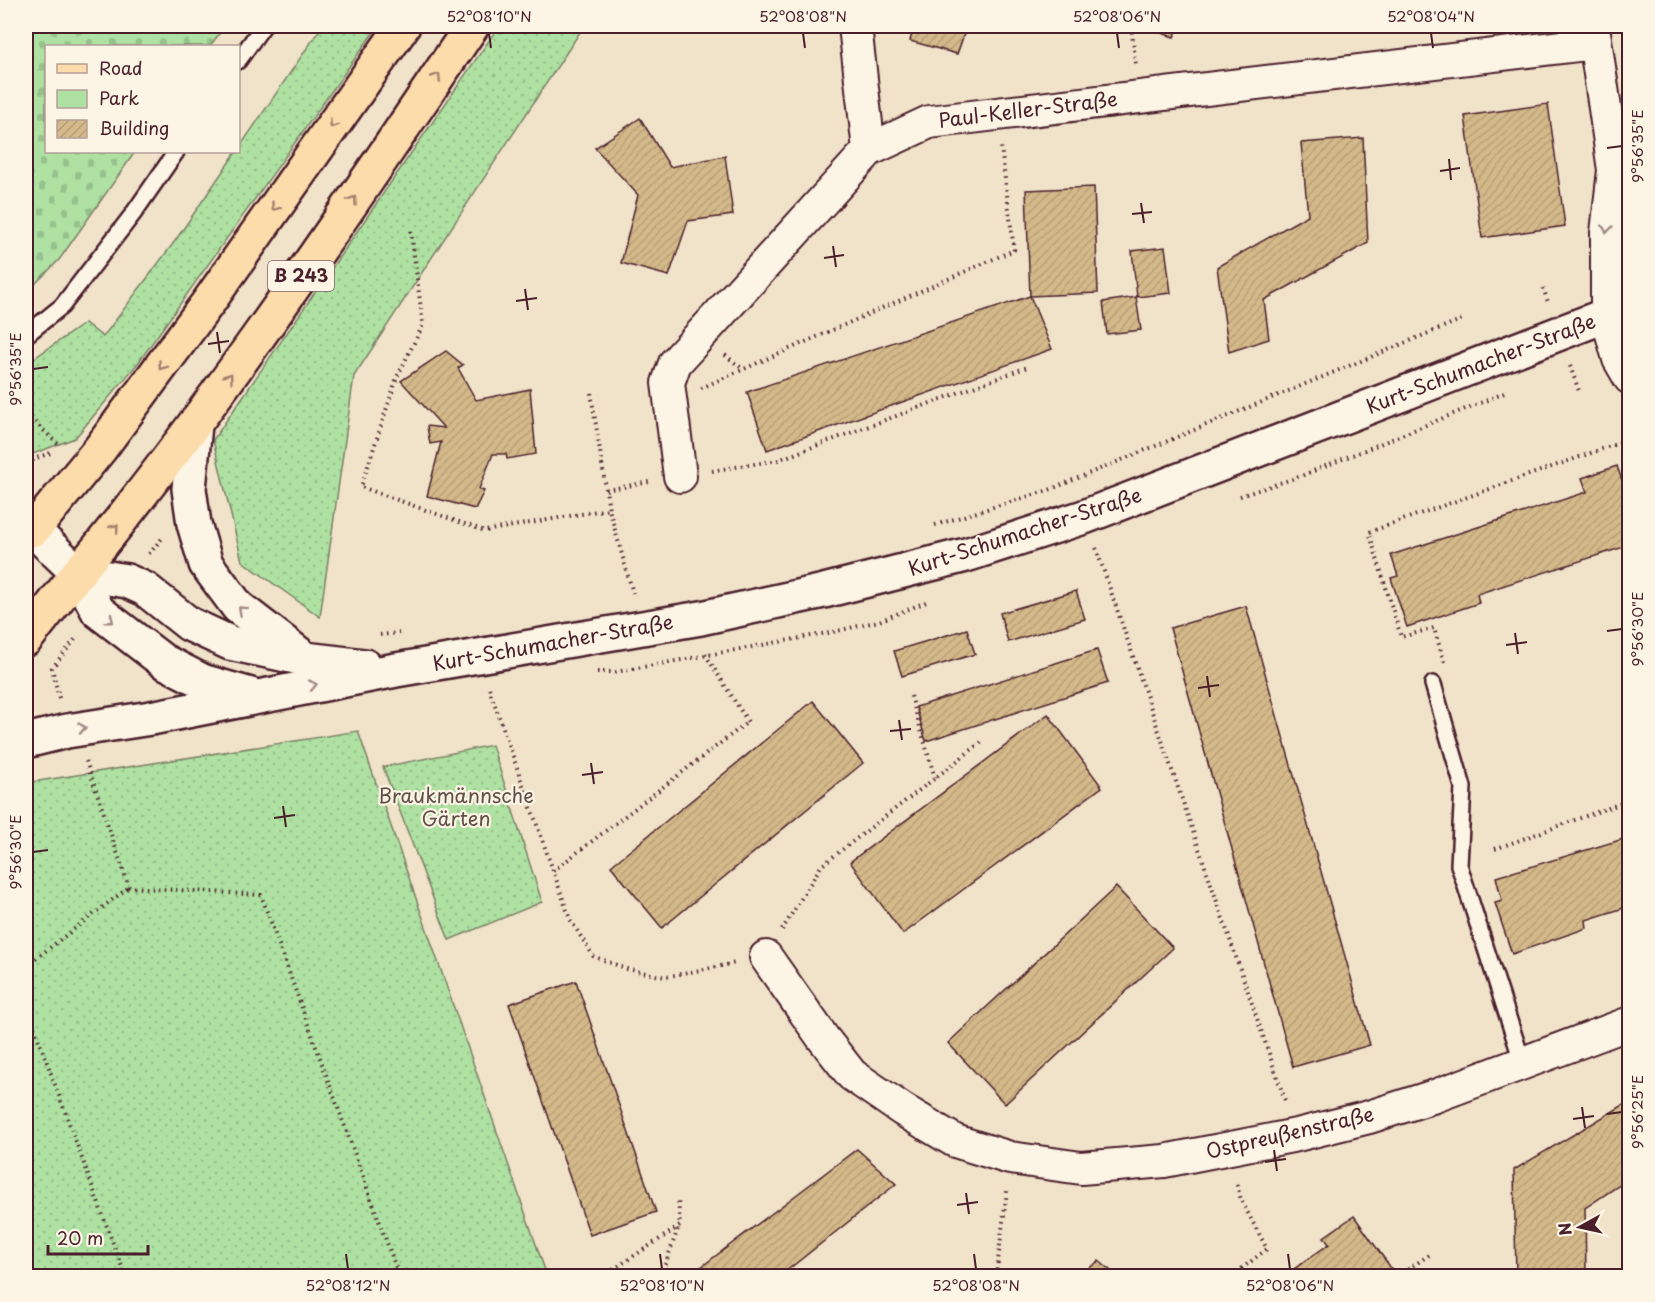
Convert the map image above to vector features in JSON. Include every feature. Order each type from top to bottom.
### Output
[{"type":"main road","name":"B 243","points":[[28,530],[100,449],[210,300],[404,26]]},
{"type":"main road","name":"B 243","points":[[26,639],[135,504],[261,334],[472,26]]},
{"type":"main road","name":"Kurt-Schumacher-Straße","points":[[78,573],[98,611],[163,661],[202,681],[255,696],[483,654],[701,618],[824,591],[966,555],[1084,517],[1618,311]]},
{"type":"main road","points":[[195,424],[189,489],[194,524],[206,564],[238,608],[305,659]]},
{"type":"main road","points":[[28,530],[78,573]]},
{"type":"main road","name":"Kurt-Schumacher-Straße","points":[[78,573],[127,581],[145,589],[189,624],[230,643],[305,659],[396,670]]},
{"type":"main road","points":[[26,741],[67,731],[151,718],[255,696]]},
{"type":"street","points":[[855,26],[869,150]]},
{"type":"street","points":[[1594,34],[1625,185],[1607,233],[1618,311],[1619,359],[1629,378]]},
{"type":"street","name":"Paul-Keller-Straße","points":[[681,476],[668,383],[675,363],[869,150],[929,122],[1140,97],[1594,34]]},
{"type":"street","name":"Ostpreußenstraße","points":[[765,957],[852,1075],[903,1110],[955,1141],[1010,1158],[1081,1168],[1164,1161],[1297,1135],[1369,1117],[1435,1096],[1629,1023]]},
{"type":"lane","points":[[240,58],[263,26]]},
{"type":"lane","points":[[26,335],[62,306],[133,214],[175,153]]},
{"type":"lane","points":[[1433,684],[1463,787],[1459,865],[1523,1064]]},
{"type":"path","points":[[1131,26],[1140,97]]},
{"type":"path","points":[[670,402],[1014,250],[997,114]]},
{"type":"path","points":[[411,231],[423,325],[397,377],[361,487],[485,531],[609,509]]},
{"type":"path","points":[[930,527],[1049,490],[1465,318]]},
{"type":"path","points":[[606,490],[778,460],[1030,366]]},
{"type":"path","points":[[591,393],[609,509],[633,593]]},
{"type":"path","points":[[26,414],[63,448]]},
{"type":"path","points":[[1446,669],[1434,627],[1401,637],[1370,532],[1629,439]]},
{"type":"path","points":[[1094,543],[1297,1135]]},
{"type":"path","points":[[1628,572],[1629,586]]},
{"type":"path","points":[[622,596],[644,591]]},
{"type":"path","points":[[553,871],[748,722],[706,656],[701,618]]},
{"type":"path","points":[[377,635],[400,633]]},
{"type":"path","points":[[483,654],[488,684],[570,919],[593,956],[627,969],[665,977],[765,957],[821,866],[983,741]]},
{"type":"path","points":[[911,696],[935,778]]},
{"type":"path","points":[[84,754],[129,887]]},
{"type":"path","points":[[1495,849],[1629,800]]},
{"type":"path","points":[[26,966],[129,887],[261,895],[399,1276]]},
{"type":"path","points":[[26,1005],[125,1276]]},
{"type":"path","points":[[1229,1147],[1241,1200],[1267,1249],[1232,1276]]},
{"type":"path","points":[[996,1276],[1010,1158]]},
{"type":"path","points":[[661,1276],[680,1226],[678,1198]]},
{"type":"path","points":[[603,1276],[680,1226]]},
{"type":"path","points":[[1398,1276],[1432,1253]]},
{"type":"green space","points":[[26,26],[225,26],[211,45],[45,45],[45,153],[134,153],[59,260],[26,293]]},
{"type":"green space","points":[[322,26],[378,26],[138,363],[75,438],[33,454],[26,450],[26,364],[85,323],[103,337],[175,241],[235,153],[240,153],[240,147]]},
{"type":"green space","points":[[499,26],[584,26],[354,376],[320,617],[242,561],[213,440]]},
{"type":"green space","points":[[358,731],[547,1276],[26,1276],[26,783]]},
{"type":"green space","name":"Braukmännsche Gärten","points":[[492,745],[542,902],[449,940],[383,767]]},
{"type":"building","points":[[914,26],[967,26],[957,54],[910,41]]},
{"type":"building","points":[[1147,26],[1180,26],[1174,37],[1146,28]]},
{"type":"building","points":[[1221,26],[1235,26],[1233,31]]},
{"type":"building","points":[[1548,104],[1565,226],[1482,238],[1465,116]]},
{"type":"building","points":[[640,118],[670,167],[725,156],[733,215],[688,221],[669,276],[621,263],[638,195],[595,148]]},
{"type":"building","points":[[1363,138],[1368,243],[1264,300],[1269,339],[1229,352],[1217,267],[1308,215],[1301,143]]},
{"type":"building","points":[[1094,187],[1098,293],[1030,296],[1026,190]]},
{"type":"building","points":[[1165,247],[1171,293],[1137,297],[1132,251]]},
{"type":"building","points":[[1030,296],[1052,349],[767,450],[747,392]]},
{"type":"building","points":[[1136,297],[1141,330],[1107,334],[1103,302]]},
{"type":"building","points":[[446,351],[463,365],[458,368],[476,400],[530,389],[536,454],[507,459],[506,454],[493,454],[479,489],[484,491],[475,509],[427,496],[441,442],[430,444],[427,426],[444,428],[401,381]]},
{"type":"building","points":[[1617,466],[1630,503],[1630,545],[1477,594],[1479,603],[1407,627],[1391,578],[1398,576],[1391,555],[1587,492],[1582,478]]},
{"type":"building","points":[[1076,591],[1085,619],[1008,642],[1000,613]]},
{"type":"building","points":[[1246,606],[1370,1045],[1293,1067],[1170,628]]},
{"type":"building","points":[[967,629],[975,654],[902,676],[894,651]]},
{"type":"building","points":[[1097,650],[1108,683],[926,741],[916,707]]},
{"type":"building","points":[[813,701],[863,763],[662,928],[611,866]]},
{"type":"building","points":[[1048,714],[1102,787],[903,934],[850,862]]},
{"type":"building","points":[[1630,837],[1630,906],[1586,920],[1587,928],[1512,954],[1495,903],[1502,901],[1496,877]]},
{"type":"building","points":[[1116,887],[1173,948],[1005,1104],[948,1043]]},
{"type":"building","points":[[576,981],[656,1212],[590,1235],[509,1004]]},
{"type":"building","points":[[1630,1101],[1630,1178],[1585,1208],[1586,1276],[1516,1276],[1514,1170]]},
{"type":"building","points":[[857,1149],[896,1184],[780,1276],[701,1276],[701,1267]]},
{"type":"building","points":[[1354,1216],[1391,1268],[1379,1276],[1284,1276],[1329,1244],[1324,1237]]},
{"type":"building","points":[[1099,1261],[1117,1276],[1078,1276]]}]
